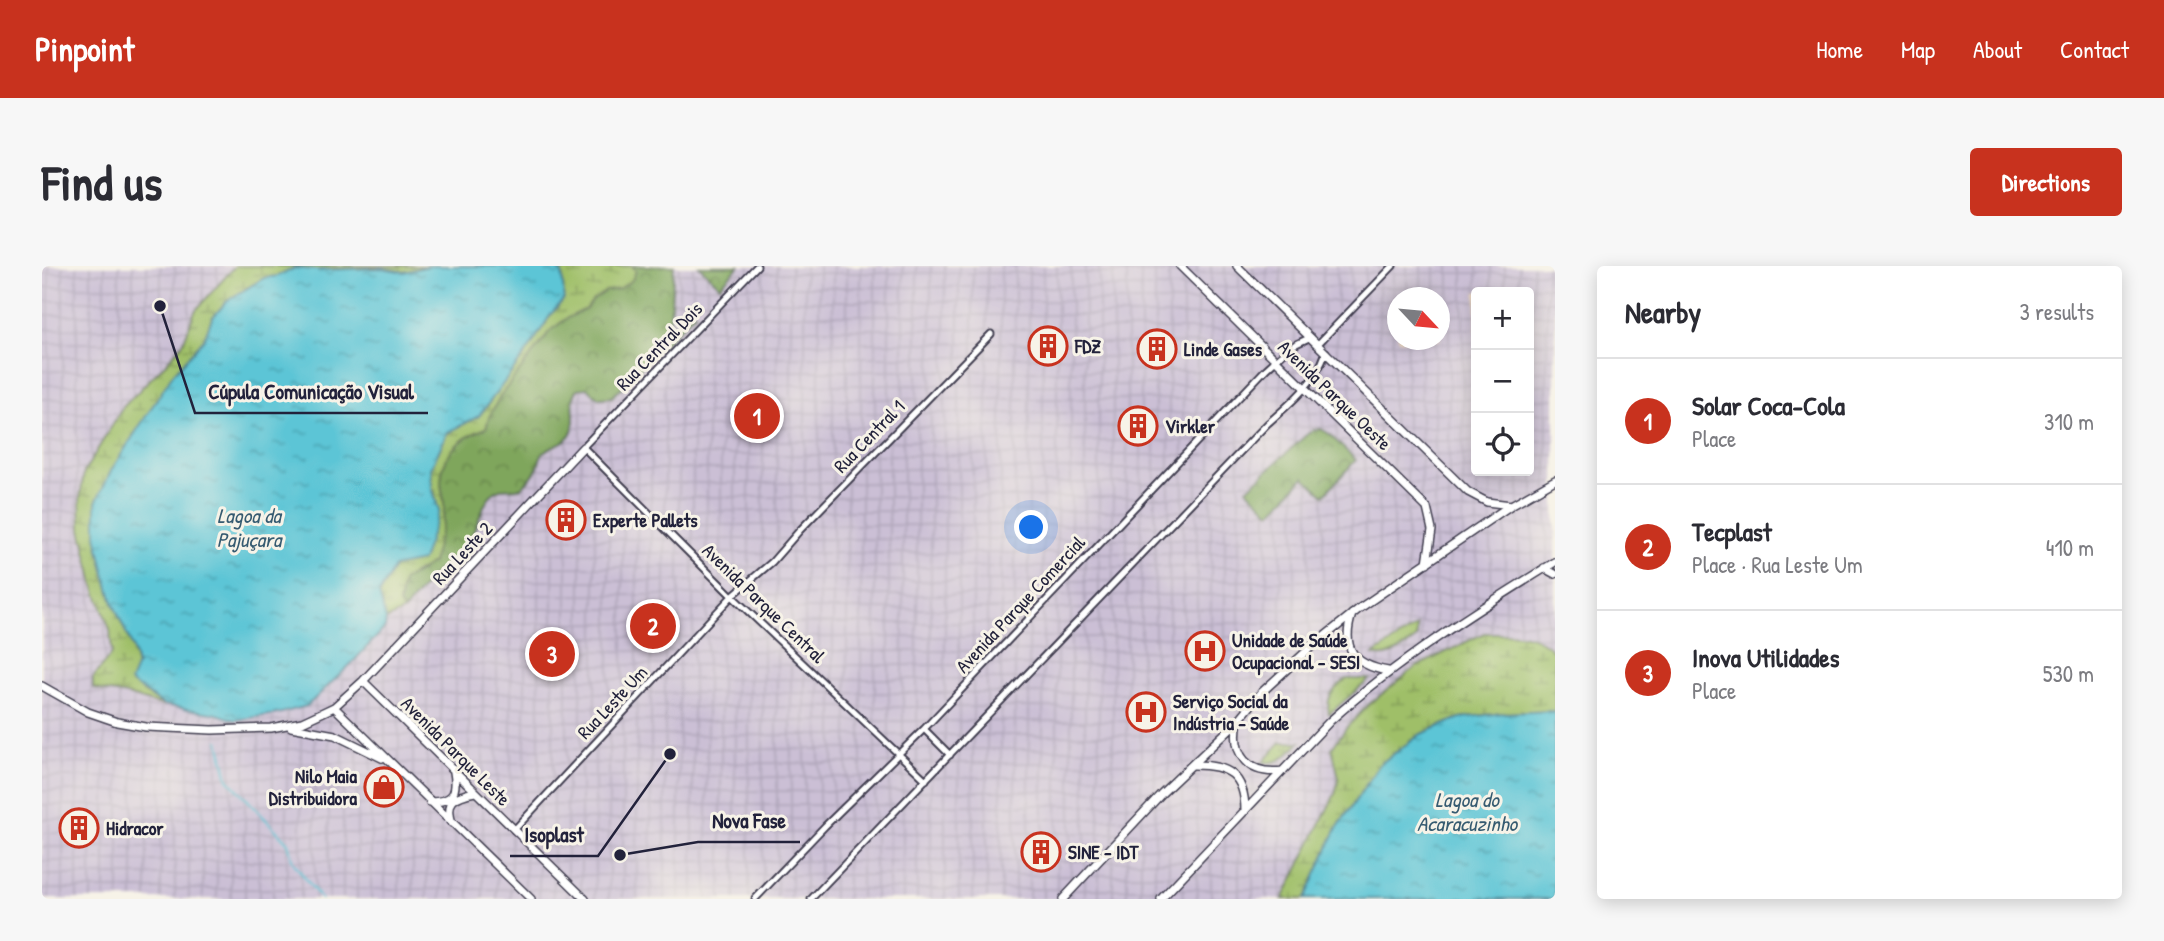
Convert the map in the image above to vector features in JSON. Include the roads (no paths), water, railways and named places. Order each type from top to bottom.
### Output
[{"type":"street","name":"Rua Central Dois","points":[[583,447],[758,266]]},
{"type":"street","name":"Avenida Parque Oeste","points":[[1180,266],[1427,509],[1433,530],[1427,563]]},
{"type":"street","name":"Avenida Parque Oeste","points":[[1237,266],[1468,492],[1487,502],[1511,505]]},
{"type":"street","points":[[1318,344],[1393,266]]},
{"type":"street","name":"Rua Central 1","points":[[732,596],[772,562],[991,334]]},
{"type":"street","name":"Avenida Parque Comercial","points":[[755,899],[924,729],[1276,359],[1296,342],[1311,337]]},
{"type":"street","points":[[811,899],[1305,387],[1319,369],[1326,352]]},
{"type":"street","name":"Avenida Parque Central","points":[[583,447],[732,596],[926,780]]},
{"type":"street","name":"Rua Leste 2","points":[[363,681],[583,447]]},
{"type":"street","points":[[1066,898],[1162,793],[1194,765],[1262,692],[1310,648],[1352,614],[1511,505],[1555,480]]},
{"type":"street","points":[[1161,899],[1330,721],[1388,671],[1555,562]]},
{"type":"street","points":[[1544,568],[1555,573]]},
{"type":"street","name":"Rua Leste Um","points":[[514,830],[732,596]]},
{"type":"street","points":[[1352,614],[1347,631],[1351,651],[1366,664],[1388,671]]},
{"type":"street","points":[[280,727],[311,718],[334,707],[363,681]]},
{"type":"street","name":"Avenida Parque Leste","points":[[363,681],[585,899]]},
{"type":"street","points":[[42,686],[88,712],[131,724],[186,729],[280,727],[310,730],[335,735],[388,761]]},
{"type":"street","points":[[334,707],[531,899]]},
{"type":"street","points":[[1238,720],[1236,744],[1246,762],[1265,772],[1283,771]]},
{"type":"street","points":[[924,729],[950,755]]},
{"type":"street","points":[[1194,765],[1220,767],[1234,775],[1243,790],[1245,812]]},
{"type":"street","points":[[429,802],[444,801],[452,794],[456,784],[454,772]]},
{"type":"street","points":[[453,824],[449,810],[453,800],[463,794],[475,792]]},
{"type":"water","name":"Lagoa da Pajuçara","points":[[429,266],[554,266],[562,273],[564,299],[479,416],[447,433],[431,468],[432,487],[439,511],[422,561],[394,567],[379,594],[386,620],[385,628],[307,706],[278,714],[235,720],[217,714],[164,705],[130,682],[137,665],[132,646],[113,603],[96,535],[96,502],[112,469],[173,374],[204,339],[212,318],[228,300],[264,278],[295,268],[382,268],[404,272]]},
{"type":"water","name":"Lagoa do Acaracuzinho","points":[[1555,711],[1555,899],[1305,899],[1336,830],[1380,764],[1421,734],[1460,718]]},
{"type":"waterway","points":[[219,741],[228,779],[288,843],[293,862],[321,899]]},
{"type":"place","name":"Cúpula Comunicação Visual","points":[[160,306]]},
{"type":"place","name":"FDZ","points":[[1048,346]]},
{"type":"place","name":"Linde Gases","points":[[1157,349]]},
{"type":"place","name":"Solar Coca-Cola","points":[[757,416]]},
{"type":"place","name":"Virkler","points":[[1138,426]]},
{"type":"place","name":"Experte Pallets","points":[[566,520]]},
{"type":"place","name":"Tecplast","points":[[653,626]]},
{"type":"place","name":"Unidade de Saúde Ocupacional - SESI","points":[[1205,651]]},
{"type":"place","name":"Inova Utilidades","points":[[552,654]]},
{"type":"place","name":"Serviço Social da Indústria - Saúde","points":[[1146,712]]},
{"type":"place","name":"Isoplast","points":[[670,754]]},
{"type":"place","name":"Nilo Maia Distribuidora","points":[[384,787]]},
{"type":"place","name":"Hidracor","points":[[79,828]]},
{"type":"place","name":"SINE - IDT","points":[[1041,852]]},
{"type":"place","name":"Nova Fase","points":[[620,855]]}]
